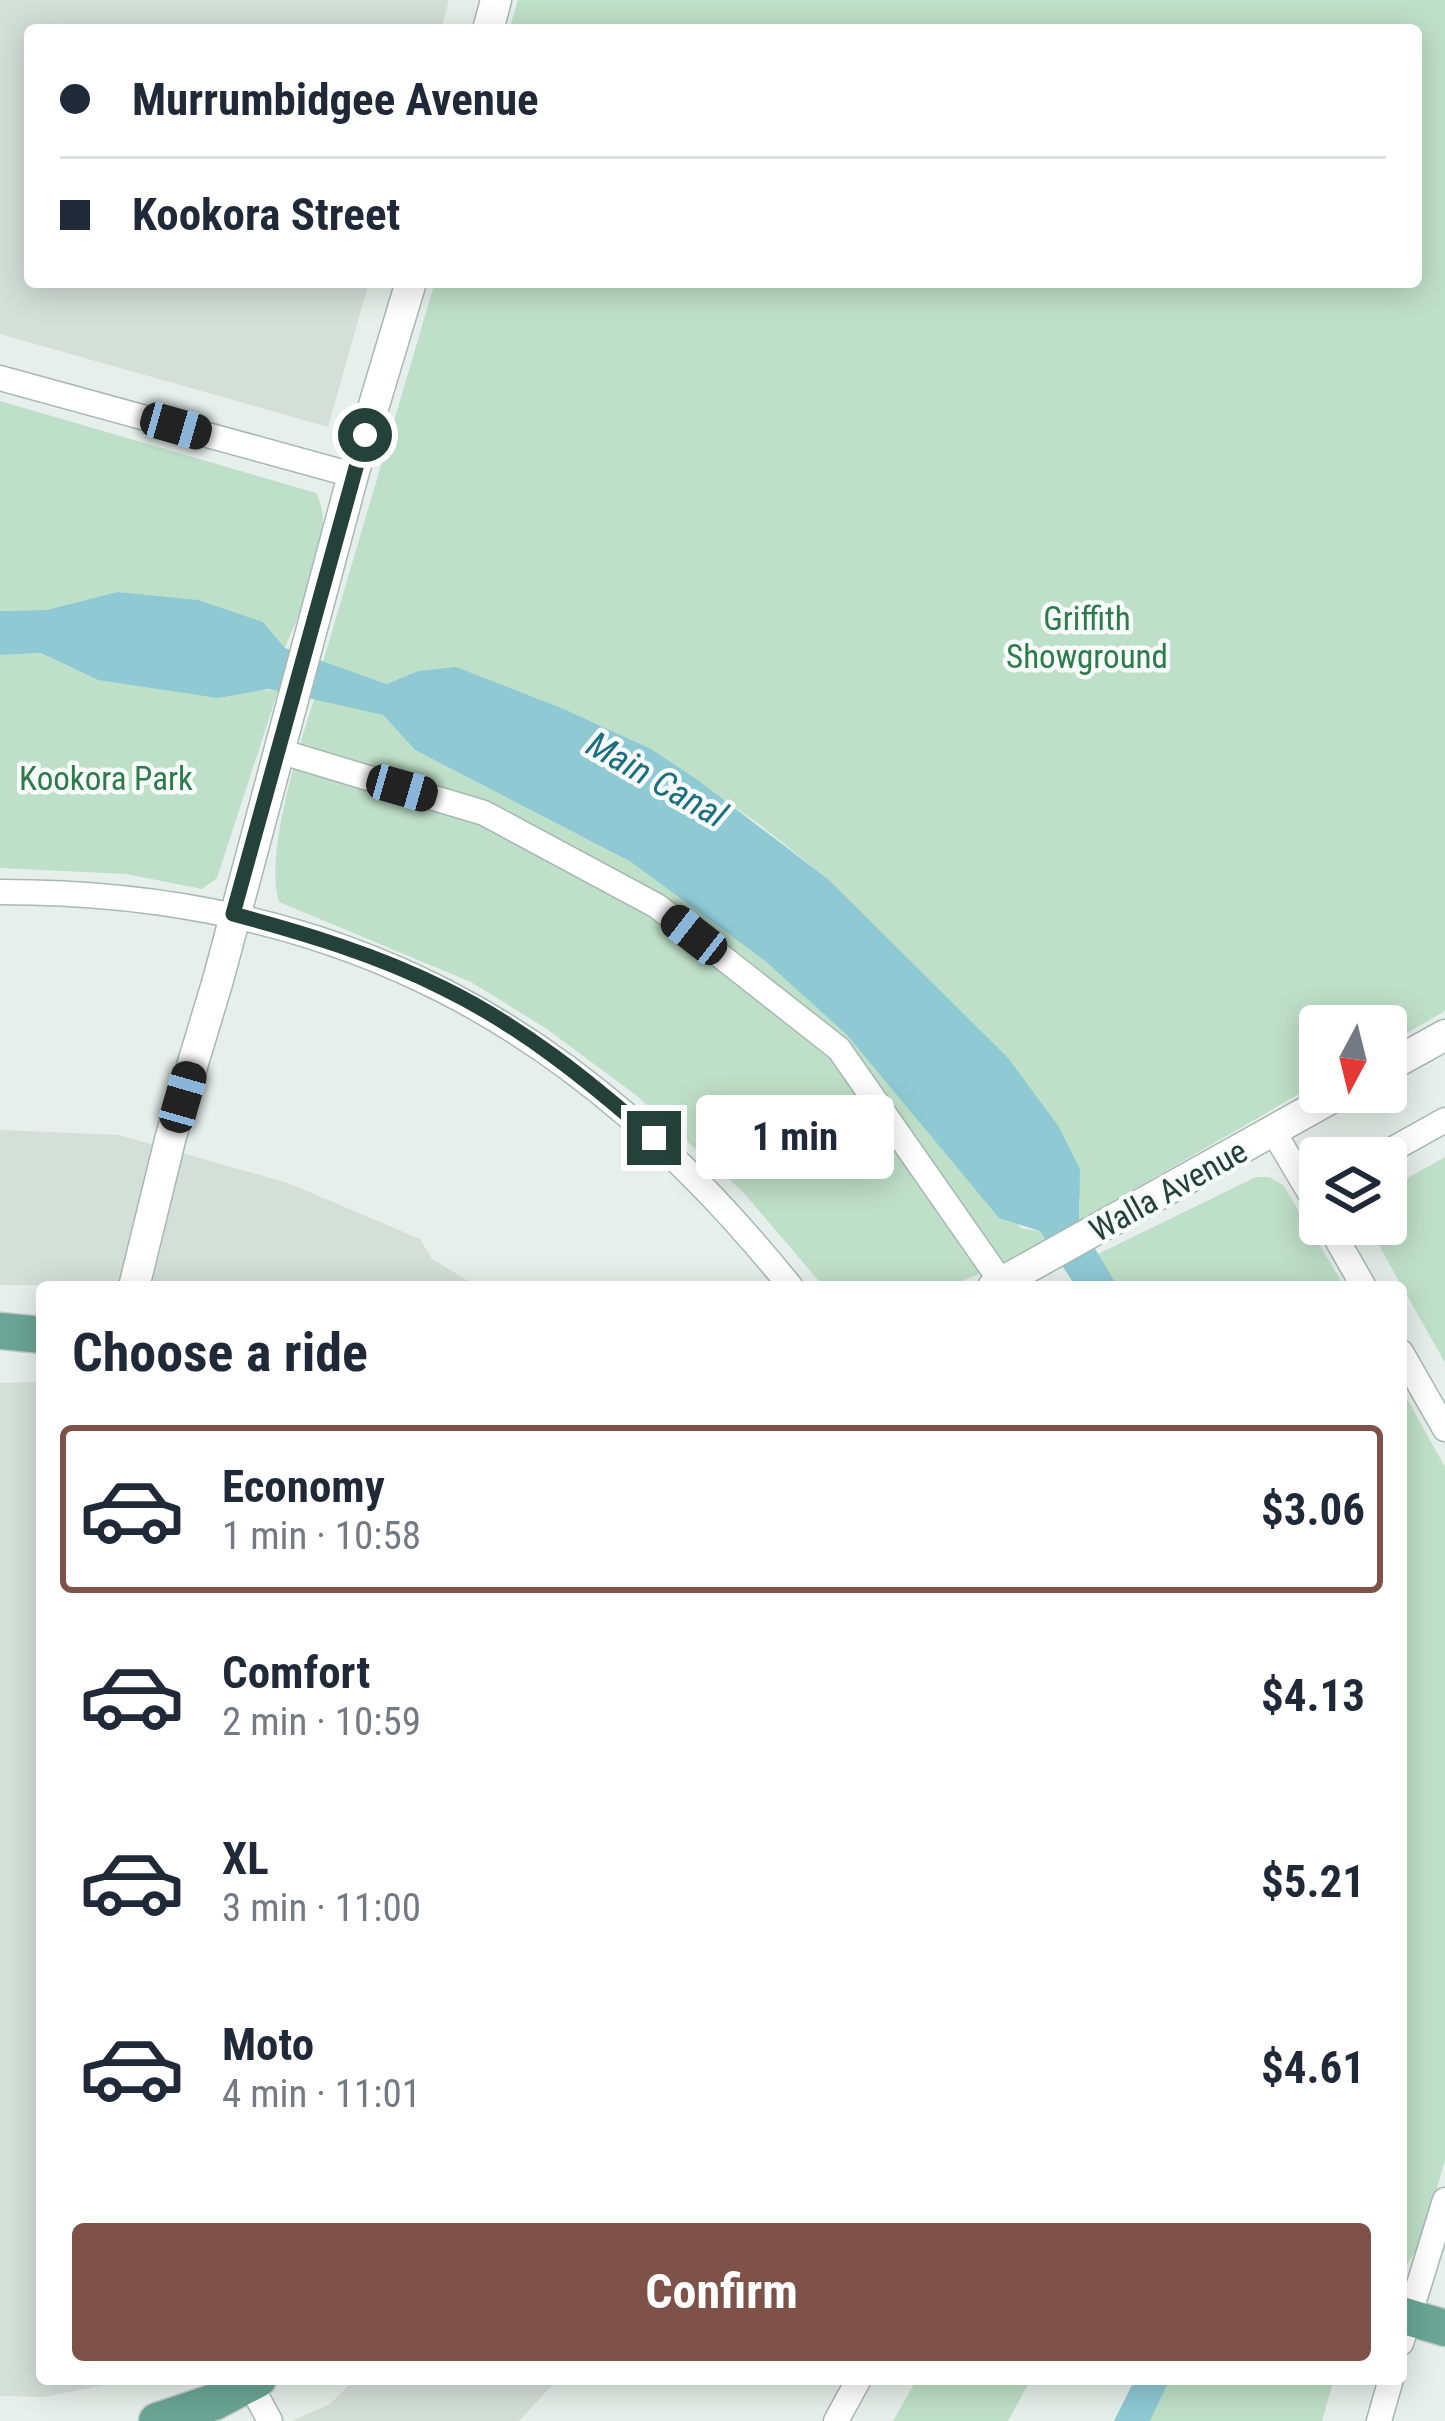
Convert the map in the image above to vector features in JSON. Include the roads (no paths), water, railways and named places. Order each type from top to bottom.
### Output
[{"type":"main road","points":[[0,1331],[36,1334]]},
{"type":"main road","points":[[1407,2325],[1445,2328]]},
{"type":"main road","points":[[157,2421],[214,2402],[246,2385]]},
{"type":"street","points":[[136,1281],[352,475],[409,288]]},
{"type":"street","points":[[0,378],[352,475]]},
{"type":"street","points":[[279,752],[484,813],[657,906],[839,1049],[997,1281]]},
{"type":"street","points":[[0,892],[101,893],[233,914],[359,953],[442,987],[584,1077],[654,1138],[746,1231],[786,1281]]},
{"type":"street","points":[[1407,1056],[1445,1035]]},
{"type":"street","name":"Walla Avenue","points":[[1007,1281],[1305,1113]]},
{"type":"street","points":[[1407,1141],[1445,1120]]},
{"type":"street","points":[[1273,1131],[1299,1171]]},
{"type":"street","points":[[1340,1245],[1361,1281]]},
{"type":"street","points":[[1407,1362],[1445,1429]]},
{"type":"street","points":[[1407,2317],[1437,2253],[1445,2200]]},
{"type":"street","points":[[256,2385],[270,2421]]},
{"type":"street","points":[[836,2421],[856,2385]]},
{"type":"street","points":[[1379,2421],[1389,2385]]},
{"type":"water","name":"Main Canal","points":[[117,592],[198,600],[263,622],[285,648],[387,684],[418,671],[456,667],[651,749],[828,879],[1008,1058],[1059,1127],[1080,1169],[1079,1222],[1114,1281],[1072,1281],[1040,1231],[999,1218],[847,1035],[765,961],[631,862],[415,750],[383,715],[268,689],[218,698],[98,680],[41,653],[0,655],[0,611],[46,610]]},
{"type":"water","points":[[1132,2385],[1167,2385],[1150,2421],[1114,2421]]},
{"type":"park label","name":"Griffith Showground","points":[[1087,637]]},
{"type":"park label","name":"Kookora Park","points":[[106,778]]}]
